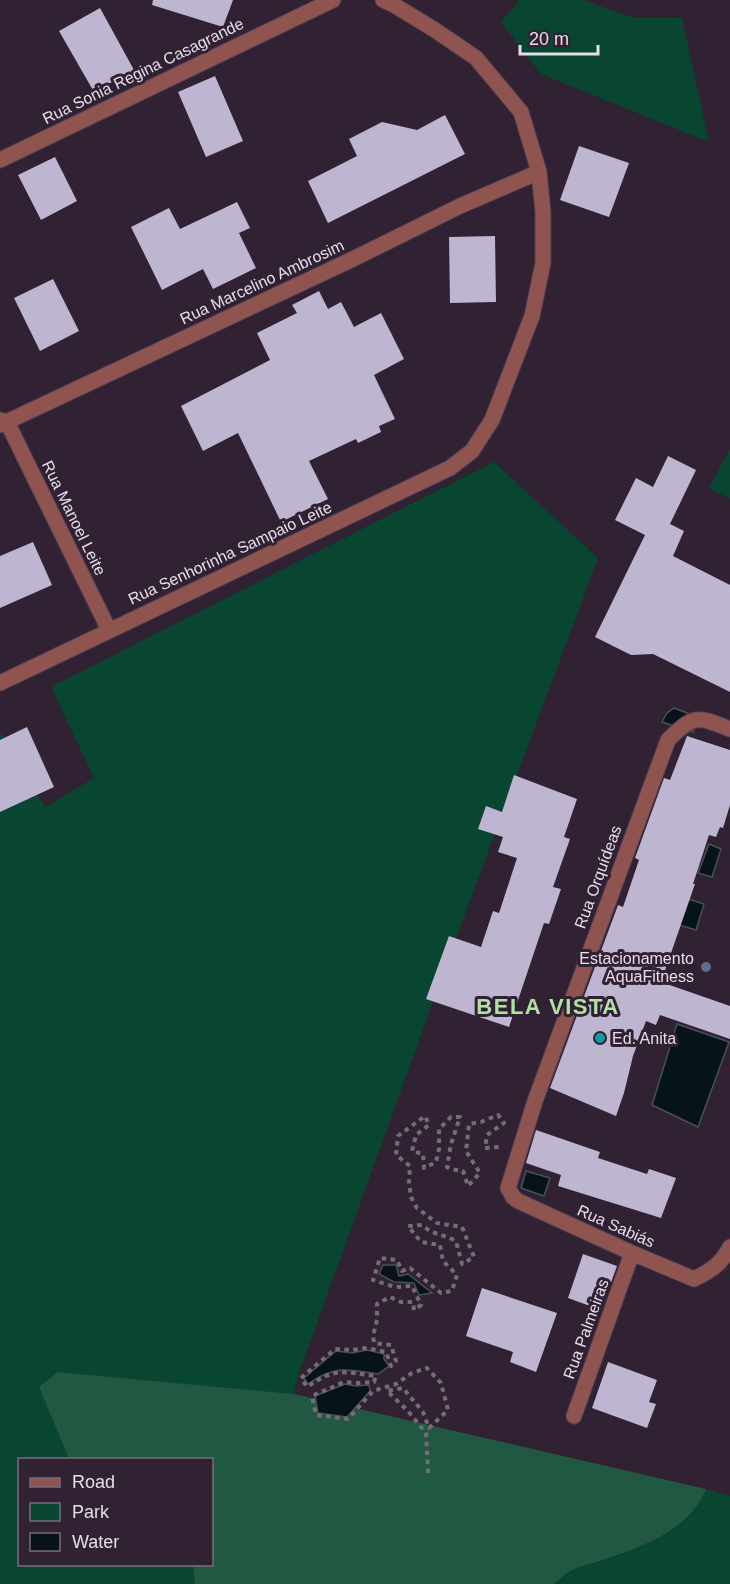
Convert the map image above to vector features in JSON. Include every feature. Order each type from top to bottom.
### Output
[{"type":"street","name":"Rua Sonia Regina Casagrande","points":[[0,160],[333,0]]},
{"type":"street","points":[[383,0],[394,4],[476,58],[521,112],[539,171]]},
{"type":"street","name":"Rua Marcelino Ambrosim","points":[[2,422],[539,171]]},
{"type":"street","name":"Rua Senhorinha Sampaio Leite","points":[[0,682],[450,468],[472,451],[492,420],[532,316],[543,263],[543,212],[539,171]]},
{"type":"street","name":"Rua Manoel Leite","points":[[2,422],[109,630]]},
{"type":"street","name":"Rua Orquídeas","points":[[510,1193],[509,1182],[523,1135],[668,740],[681,726],[692,720],[703,718],[730,729]]},
{"type":"street","name":"Rua Sabiás","points":[[510,1193],[518,1201],[694,1279],[710,1272],[724,1259],[730,1247]]},
{"type":"street","name":"Rua Palmeiras","points":[[574,1416],[632,1253]]},
{"type":"path","points":[[428,1473],[426,1433],[387,1391],[403,1388],[423,1412],[429,1428],[448,1410],[441,1383],[427,1368],[412,1373],[396,1384],[373,1391],[348,1419],[316,1415],[312,1396],[344,1382],[374,1382],[376,1376],[343,1371],[325,1375],[307,1387],[301,1378],[335,1349],[367,1348],[386,1352],[391,1366],[396,1360],[391,1345],[374,1343],[377,1304],[390,1297],[401,1302],[413,1302],[414,1310],[421,1305],[412,1286],[395,1287],[373,1280],[380,1258],[397,1260],[402,1271],[410,1268],[441,1293],[453,1292],[457,1275],[443,1261],[440,1245],[421,1242],[408,1226],[422,1225],[431,1233],[447,1236],[456,1241],[462,1264],[474,1257],[462,1227],[437,1223],[417,1208],[411,1197],[410,1166],[396,1155],[398,1136],[425,1116],[429,1125],[416,1135],[412,1151],[423,1154],[424,1168],[436,1162],[439,1149],[439,1129],[451,1117],[460,1117],[451,1144],[447,1167],[463,1171],[468,1186],[480,1173],[466,1151],[470,1124],[498,1115],[504,1122],[487,1136],[485,1148],[499,1148],[508,1134],[523,1135]]},
{"type":"green space","points":[[520,0],[583,0],[634,18],[682,18],[709,142],[541,74],[501,22]]},
{"type":"green space","points":[[730,449],[730,499],[709,488]]},
{"type":"green space","points":[[494,462],[598,558],[451,952],[299,1373],[294,1394],[58,1372],[39,1387],[69,1458],[18,1458],[18,1566],[193,1566],[195,1584],[0,1584],[0,732],[45,807],[94,778],[51,687]]},
{"type":"green space","points":[[58,1372],[294,1394],[316,1399],[318,1413],[347,1417],[355,1408],[706,1489],[689,1516],[663,1535],[649,1543],[572,1570],[554,1584],[195,1584],[193,1566],[213,1566],[213,1458],[69,1458],[39,1387]]},
{"type":"green space","points":[[706,1489],[730,1496],[730,1584],[554,1584],[572,1570],[649,1543],[663,1535],[689,1516]]},
{"type":"water","points":[[674,708],[698,717],[693,732],[662,722],[667,713]]},
{"type":"water","points":[[709,844],[721,849],[712,877],[698,873]]},
{"type":"water","points":[[688,899],[704,904],[696,930],[679,925]]},
{"type":"water","points":[[677,1024],[729,1042],[698,1127],[652,1105]]},
{"type":"water","points":[[526,1171],[550,1178],[544,1196],[521,1188]]},
{"type":"water","points":[[383,1265],[396,1265],[399,1276],[408,1274],[432,1293],[419,1295],[414,1283],[394,1282],[379,1274]]},
{"type":"water","points":[[367,1350],[384,1354],[384,1359],[389,1366],[378,1374],[350,1370],[334,1371],[308,1384],[304,1378],[336,1351],[352,1353]]},
{"type":"water","points":[[345,1384],[369,1385],[370,1391],[347,1417],[318,1413],[315,1396]]},
{"type":"building","points":[[153,0],[233,0],[223,27],[152,5]]},
{"type":"building","points":[[100,8],[134,70],[94,92],[59,31]]},
{"type":"building","points":[[215,76],[243,141],[206,157],[178,92]]},
{"type":"building","points":[[445,115],[465,154],[328,223],[308,181],[357,156],[349,139],[382,122],[417,130]]},
{"type":"building","points":[[579,146],[629,163],[609,217],[560,200]]},
{"type":"building","points":[[55,157],[77,201],[41,220],[18,175]]},
{"type":"building","points":[[237,202],[250,228],[239,233],[256,268],[213,289],[203,269],[162,290],[131,227],[169,208],[180,229]]},
{"type":"building","points":[[495,236],[496,302],[450,303],[449,237]]},
{"type":"building","points":[[53,279],[79,331],[40,351],[14,298]]},
{"type":"building","points":[[319,291],[328,309],[341,302],[354,327],[381,313],[404,359],[374,375],[395,419],[379,426],[381,432],[358,443],[356,439],[309,461],[328,499],[281,522],[238,433],[203,451],[181,406],[270,360],[257,333],[297,313],[292,305]]},
{"type":"building","points":[[668,456],[696,470],[670,524],[684,531],[673,556],[730,585],[730,692],[653,654],[631,655],[595,637],[645,535],[615,520],[636,478],[653,487]]},
{"type":"building","points":[[33,542],[52,585],[0,608],[0,556]]},
{"type":"building","points":[[27,727],[54,787],[0,812],[0,740]]},
{"type":"building","points":[[687,736],[730,750],[730,805],[723,828],[720,827],[716,837],[709,835],[693,884],[695,884],[661,982],[730,1006],[730,1039],[660,1015],[656,1025],[646,1021],[633,1056],[616,1116],[550,1088],[618,905],[623,907],[639,860],[635,858],[664,778],[670,780]]},
{"type":"building","points":[[514,775],[577,799],[564,837],[570,839],[553,887],[561,889],[549,924],[544,923],[509,1027],[426,999],[449,936],[481,947],[493,911],[499,913],[517,858],[498,852],[503,837],[478,829],[486,806],[502,812]]},
{"type":"building","points":[[536,1130],[600,1152],[598,1158],[647,1174],[649,1169],[676,1178],[661,1218],[558,1186],[561,1175],[526,1163]]},
{"type":"building","points":[[583,1254],[617,1266],[601,1310],[568,1298]]},
{"type":"building","points":[[482,1288],[557,1313],[536,1372],[510,1362],[513,1352],[466,1336]]},
{"type":"building","points":[[608,1362],[657,1380],[649,1402],[656,1404],[647,1428],[592,1408]]},
{"type":"place","name":"Estacionamento AquaFitness","points":[[706,967]]},
{"type":"place","name":"Ed. Anita","points":[[600,1038]]},
{"type":"district","name":"BELA VISTA","points":[[548,1006]]}]
